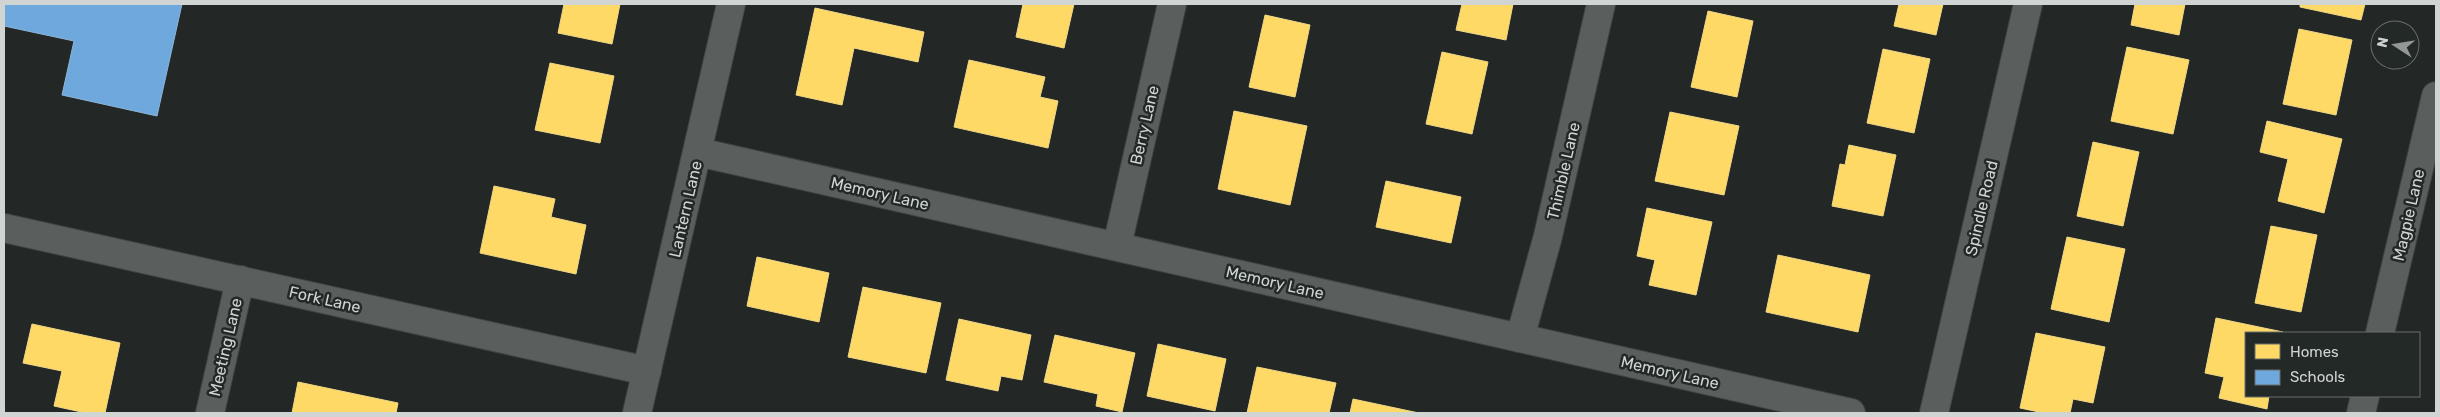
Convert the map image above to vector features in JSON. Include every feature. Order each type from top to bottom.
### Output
[{"type":"street","name":"Lantern Lane","points":[[637,413],[731,4]]},
{"type":"street","name":"Berry Lane","points":[[1117,246],[1172,4]]},
{"type":"street","name":"Thimble Lane","points":[[1520,338],[1548,236],[1601,4]]},
{"type":"street","name":"Spindle Road","points":[[1934,413],[2028,4]]},
{"type":"street","name":"Magpie Lane","points":[[2380,332],[2436,96]]},
{"type":"street","name":"Memory Lane","points":[[698,152],[1851,413]]},
{"type":"street","name":"Fork Lane","points":[[4,228],[647,371]]},
{"type":"street","name":"Meeting Lane","points":[[210,413],[240,280]]},
{"type":"street","points":[[2361,413],[2365,397]]},
{"type":"building: Homes","points":[[564,4],[620,4],[612,44],[558,33]]},
{"type":"building: Homes","points":[[1023,4],[1074,4],[1064,48],[1016,37]]},
{"type":"building: Homes","points":[[1462,4],[1513,4],[1506,40],[1456,30]]},
{"type":"building: Homes","points":[[1899,4],[1943,4],[1936,35],[1894,26]]},
{"type":"building: Homes","points":[[2135,4],[2185,4],[2179,35],[2131,25]]},
{"type":"building: Homes","points":[[2300,4],[2365,4],[2361,20],[2300,7]]},
{"type":"building: Homes","points":[[815,8],[924,32],[918,62],[854,48],[842,105],[796,95]]},
{"type":"building: Homes","points":[[1708,11],[1753,21],[1737,97],[1691,87]]},
{"type":"building: Homes","points":[[1265,15],[1310,25],[1295,97],[1249,87]]},
{"type":"building: Homes","points":[[2299,29],[2352,40],[2336,115],[2283,104]]},
{"type":"building: Homes","points":[[2127,47],[2189,60],[2173,134],[2111,121]]},
{"type":"building: Homes","points":[[1883,49],[1930,59],[1914,133],[1867,123]]},
{"type":"building: Homes","points":[[1442,52],[1488,62],[1472,134],[1426,124]]},
{"type":"building: Homes","points":[[969,60],[1045,77],[1040,97],[1058,101],[1048,148],[954,127]]},
{"type":"building: Homes","points":[[550,63],[614,76],[600,143],[535,130]]},
{"type":"building: Homes","points":[[1234,111],[1307,126],[1290,205],[1218,189]]},
{"type":"building: Homes","points":[[1670,112],[1739,126],[1724,195],[1655,181]]},
{"type":"building: Homes","points":[[2267,121],[2342,139],[2324,213],[2278,201],[2288,159],[2260,152]]},
{"type":"building: Homes","points":[[2093,142],[2139,152],[2123,226],[2077,216]]},
{"type":"building: Homes","points":[[1849,145],[1896,155],[1883,216],[1832,206],[1840,164],[1845,165]]},
{"type":"building: Homes","points":[[1386,181],[1461,197],[1451,243],[1376,227]]},
{"type":"building: Homes","points":[[494,186],[555,199],[551,217],[586,225],[576,274],[480,253]]},
{"type":"building: Homes","points":[[1647,208],[1712,222],[1696,295],[1649,285],[1655,260],[1637,256]]},
{"type":"building: Homes","points":[[2271,226],[2317,235],[2301,312],[2255,303]]},
{"type":"building: Homes","points":[[2067,237],[2125,249],[2109,322],[2051,309]]},
{"type":"building: Homes","points":[[1778,255],[1870,275],[1858,332],[1766,312]]},
{"type":"building: Homes","points":[[757,257],[829,273],[819,322],[747,306]]},
{"type":"building: Homes","points":[[863,287],[941,303],[926,373],[848,357]]},
{"type":"building: Homes","points":[[2216,318],[2283,332],[2245,332],[2245,397],[2269,397],[2267,409],[2219,398],[2224,377],[2205,373]]},
{"type":"building: Homes","points":[[959,319],[1031,335],[1022,380],[1001,376],[998,391],[946,380]]},
{"type":"building: Homes","points":[[32,324],[120,343],[105,413],[86,413],[54,406],[62,371],[23,363]]},
{"type":"building: Homes","points":[[2036,333],[2105,347],[2093,403],[2073,399],[2070,413],[2044,413],[2020,408]]},
{"type":"building: Homes","points":[[1055,335],[1135,353],[1122,412],[1096,406],[1098,394],[1044,382]]},
{"type":"building: Homes","points":[[1158,344],[1226,359],[1215,411],[1147,396]]},
{"type":"building: Homes","points":[[1257,367],[1336,383],[1329,413],[1247,413]]},
{"type":"building: Homes","points":[[298,382],[398,403],[396,413],[292,413]]},
{"type":"building: Homes","points":[[1353,399],[1419,413],[1350,413]]},
{"type":"building: Schools","points":[[4,4],[182,4],[157,116],[62,95],[74,41],[4,26]]}]
